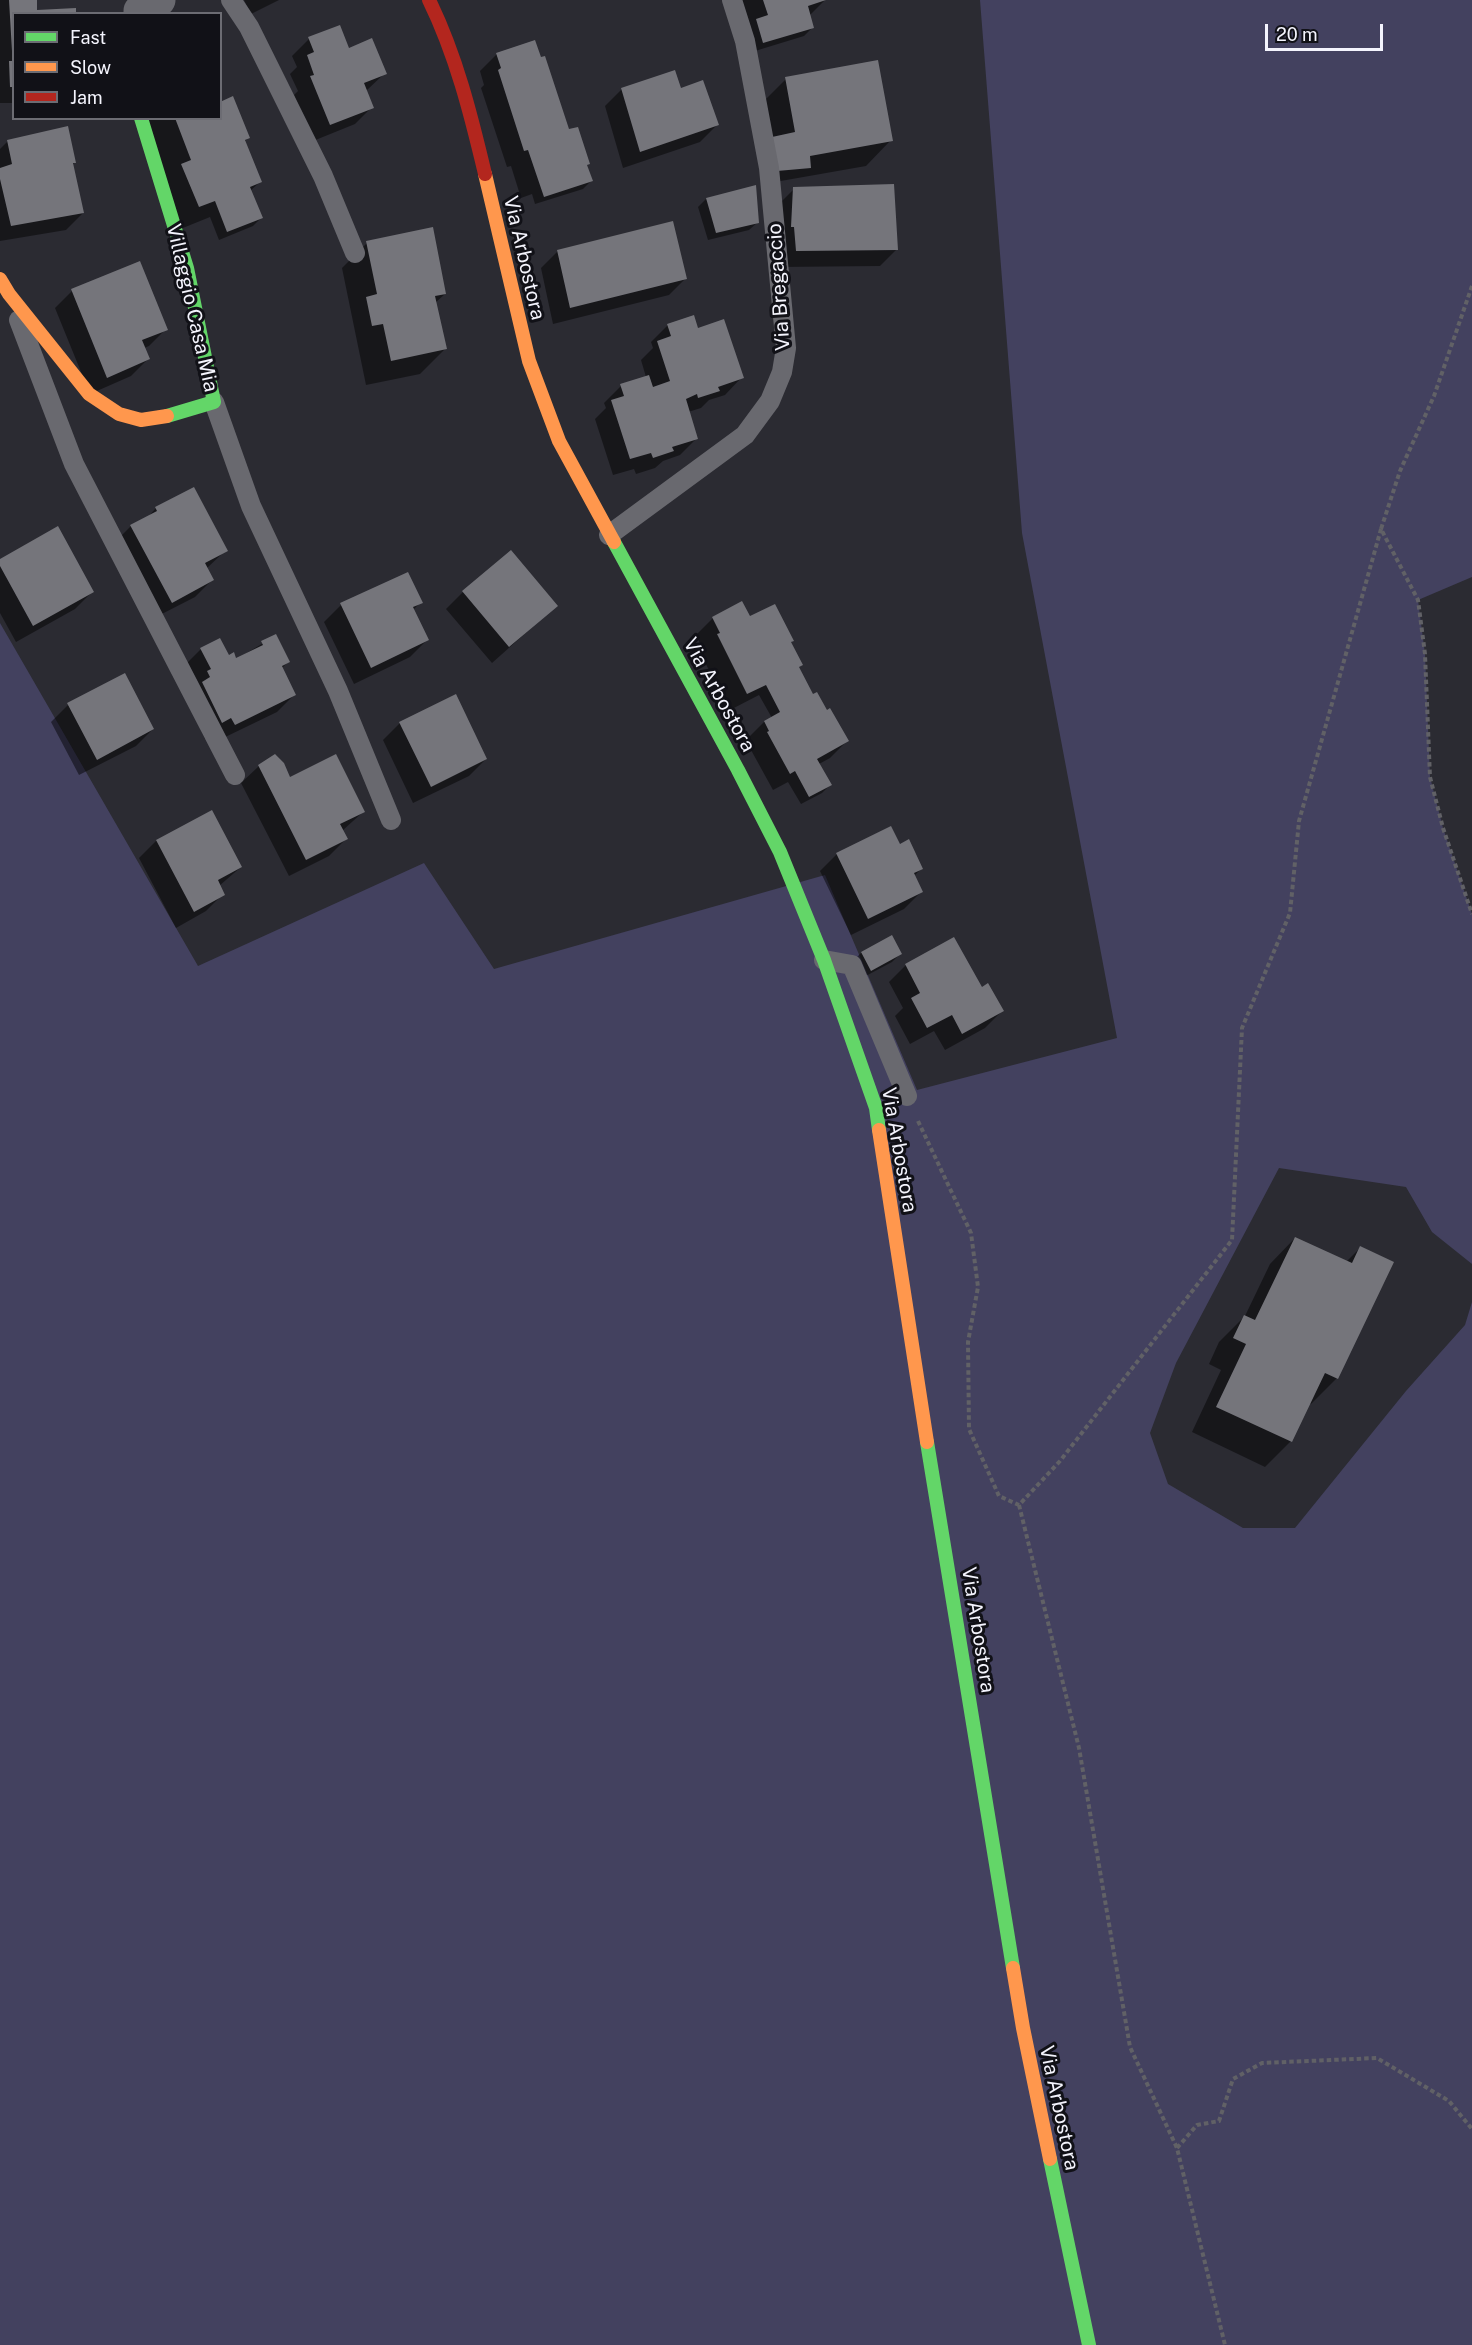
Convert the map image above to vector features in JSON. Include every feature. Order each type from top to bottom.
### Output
[{"type":"street","name":"Via Arbostora","points":[[429,0],[437,16],[468,104],[529,361],[559,441],[738,770],[780,852],[825,960],[876,1108],[904,1298],[1023,2028],[1089,2345]]},
{"type":"street","name":"Villaggio Casa Mia","points":[[5,287],[89,394],[119,414],[141,420],[170,416],[214,402],[187,268],[142,120]]},
{"type":"lane","points":[[231,0],[249,27],[323,176],[355,253]]},
{"type":"lane","name":"Via Bregaccio","points":[[609,535],[745,435],[770,401],[782,372],[786,348],[769,168],[745,41],[732,0]]},
{"type":"lane","points":[[5,287],[74,465],[235,775]]},
{"type":"lane","points":[[214,402],[251,506],[338,691],[391,820]]},
{"type":"lane","points":[[825,960],[852,965],[907,1096]]},
{"type":"path","points":[[1019,1505],[1060,1461],[1232,1240],[1242,1028],[1290,913],[1299,821],[1381,529],[1400,471],[1434,396],[1472,286]]},
{"type":"path","points":[[1381,529],[1418,600],[1425,654],[1430,777],[1443,828],[1472,914]]},
{"type":"path","points":[[907,1096],[971,1233],[978,1287],[968,1342],[969,1429],[999,1496],[1019,1505]]},
{"type":"path","points":[[1019,1505],[1079,1748],[1130,2047],[1177,2148],[1225,2345]]},
{"type":"path","points":[[1177,2148],[1197,2125],[1219,2121],[1233,2079],[1262,2063],[1377,2058],[1449,2101],[1472,2129]]},
{"type":"shaded area","points":[[980,0],[1472,0],[1472,577],[1418,600],[1425,654],[1430,777],[1443,828],[1472,914],[1472,1264],[1432,1232],[1406,1187],[1279,1168],[1176,1363],[1150,1433],[1168,1484],[1243,1528],[1295,1528],[1406,1391],[1465,1325],[1472,1302],[1472,2345],[0,2345],[0,623],[198,966],[424,863],[494,969],[825,875],[917,1090],[1117,1038],[1022,533]]},
{"type":"building","points":[[9,0],[37,0],[37,10],[76,8],[76,12],[12,12],[12,51]]},
{"type":"building","points":[[763,0],[826,0],[808,6],[814,28],[763,43],[756,19],[768,15]]},
{"type":"building","points":[[340,25],[349,48],[372,38],[387,74],[364,83],[374,108],[330,125],[310,76],[314,75],[307,55],[314,52],[308,37]]},
{"type":"building","points":[[535,40],[541,57],[545,56],[569,129],[578,127],[593,181],[544,197],[528,150],[524,151],[498,70],[501,68],[496,53]]},
{"type":"building","points":[[878,60],[893,141],[810,156],[811,168],[777,171],[772,137],[795,132],[785,77]]},
{"type":"building","points":[[9,61],[12,61],[12,87],[10,87]]},
{"type":"building","points":[[675,70],[681,88],[703,80],[719,125],[640,152],[621,88]]},
{"type":"building","points":[[233,96],[250,138],[245,140],[262,182],[250,187],[263,218],[227,232],[215,201],[199,207],[181,164],[191,160],[176,120],[222,120],[222,101]]},
{"type":"building","points":[[68,126],[84,213],[11,226],[0,179],[0,168],[12,164],[7,140]]},
{"type":"building","points":[[894,184],[898,250],[796,251],[794,227],[791,227],[793,187]]},
{"type":"building","points":[[756,185],[759,223],[716,233],[706,198]]},
{"type":"building","points":[[673,221],[687,279],[570,308],[557,250]]},
{"type":"building","points":[[433,227],[446,294],[435,296],[447,349],[391,361],[383,324],[372,326],[366,297],[377,294],[366,241]]},
{"type":"building","points":[[140,261],[168,330],[142,340],[150,359],[107,378],[71,289]]},
{"type":"building","points":[[694,315],[698,328],[724,319],[744,378],[718,387],[720,391],[698,398],[697,394],[686,399],[698,439],[672,447],[674,451],[653,458],[651,453],[630,459],[611,400],[624,396],[620,384],[649,375],[653,387],[670,381],[657,341],[671,336],[667,324]]},
{"type":"building","points":[[194,487],[228,551],[205,563],[214,580],[172,603],[130,525],[157,511],[155,507]]},
{"type":"building","points":[[58,526],[94,592],[33,626],[0,566],[0,559]]},
{"type":"building","points":[[511,550],[558,606],[509,647],[462,591]]},
{"type":"building","points":[[408,572],[423,603],[413,607],[429,640],[371,668],[340,603]]},
{"type":"building","points":[[742,601],[750,616],[775,604],[794,641],[791,642],[803,665],[799,667],[813,694],[817,692],[827,710],[830,708],[849,741],[817,759],[832,785],[809,797],[795,771],[790,774],[767,732],[769,731],[764,721],[780,712],[766,685],[747,694],[717,634],[720,633],[712,617]]},
{"type":"building","points":[[276,634],[290,662],[282,666],[296,695],[235,725],[231,718],[222,723],[202,682],[210,677],[207,671],[211,669],[200,648],[220,638],[229,655],[234,652],[236,658],[263,645],[261,641]]},
{"type":"building","points":[[125,673],[154,729],[97,760],[67,703]]},
{"type":"building","points":[[456,694],[487,759],[431,787],[399,722]]},
{"type":"building","points":[[275,754],[284,763],[290,777],[336,754],[365,812],[340,824],[348,839],[306,860],[258,765]]},
{"type":"building","points":[[212,810],[242,867],[218,880],[225,895],[194,912],[156,840]]},
{"type":"building","points":[[891,826],[900,844],[909,839],[923,869],[914,873],[923,892],[868,919],[836,853]]},
{"type":"building","points":[[892,935],[902,954],[871,971],[861,952]]},
{"type":"building","points":[[954,937],[982,987],[988,983],[1004,1011],[962,1034],[952,1015],[927,1028],[911,998],[920,993],[905,964]]},
{"type":"building","points":[[1295,1237],[1352,1263],[1360,1246],[1394,1262],[1338,1379],[1325,1373],[1292,1442],[1216,1407],[1246,1344],[1233,1338],[1244,1315],[1255,1320]]},
{"type":"traffic: fast","points":[[142,120],[187,268],[214,402],[167,416]]},
{"type":"traffic: fast","points":[[614,542],[780,852],[824,960],[876,1108],[879,1130]]},
{"type":"traffic: fast","points":[[927,1442],[1013,1968]]},
{"type":"traffic: fast","points":[[1050,2159],[1089,2345]]},
{"type":"traffic: slow","points":[[485,174],[529,361],[559,441],[614,542]]},
{"type":"traffic: slow","points":[[0,279],[9,294],[89,394],[119,414],[141,420],[167,416]]},
{"type":"traffic: slow","points":[[879,1130],[927,1442]]},
{"type":"traffic: slow","points":[[1013,1968],[1050,2159]]},
{"type":"traffic: jam","points":[[429,0],[455,64],[485,174]]}]
